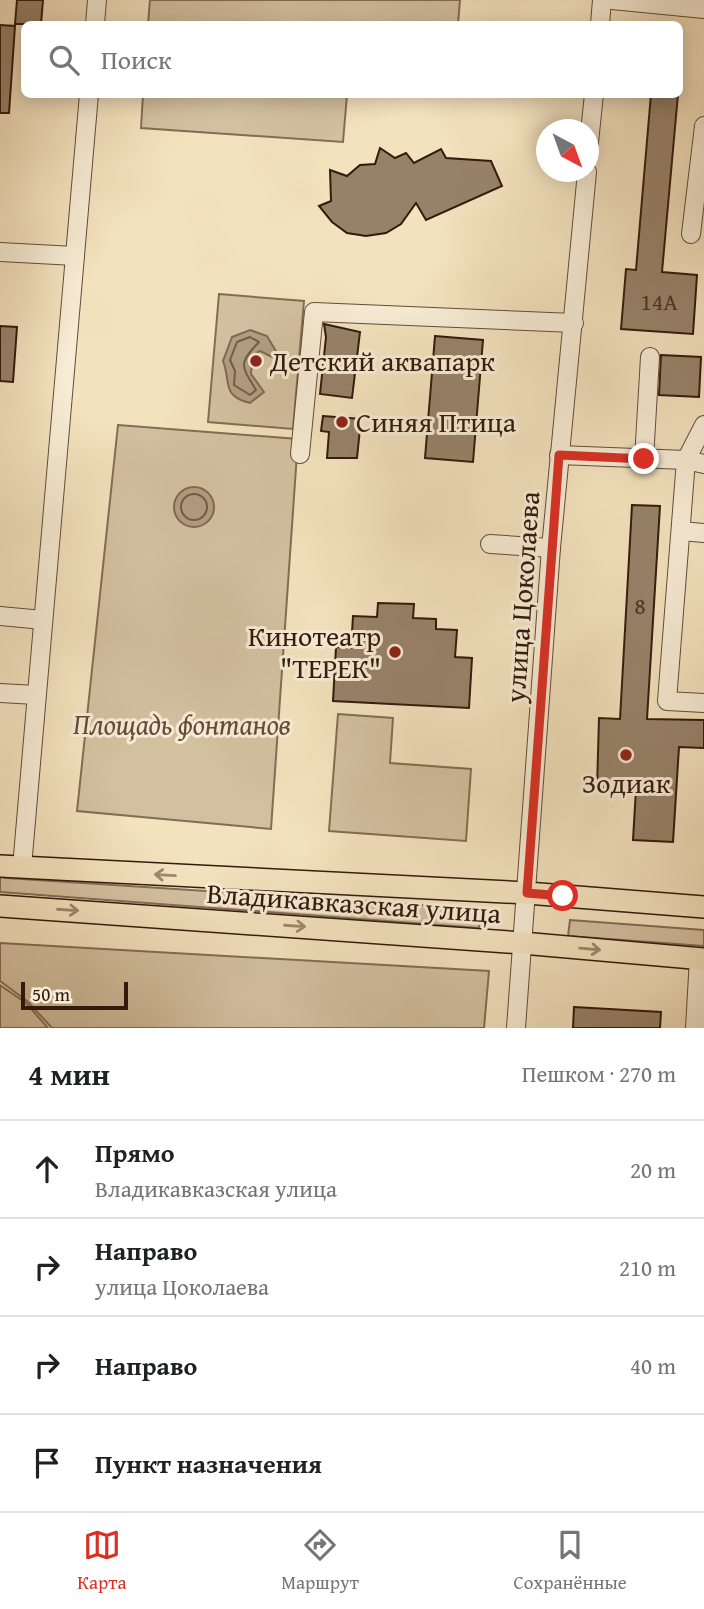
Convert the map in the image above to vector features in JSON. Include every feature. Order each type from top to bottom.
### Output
[{"type":"main road","name":"Владикавказская улица","points":[[0,866],[527,893],[704,906]]},
{"type":"main road","name":"Владикавказская улица","points":[[0,906],[522,943],[702,959]]},
{"type":"street","points":[[95,21],[97,0]]},
{"type":"street","points":[[600,21],[602,0]]},
{"type":"street","points":[[612,0],[704,9]]},
{"type":"street","points":[[22,867],[89,98]]},
{"type":"street","points":[[591,119],[593,98]]},
{"type":"street","points":[[691,234],[704,126]]},
{"type":"street","name":"улица Цоколаева","points":[[516,1028],[551,548],[586,182]]},
{"type":"street","points":[[0,251],[75,256]]},
{"type":"street","points":[[300,454],[314,312],[574,323]]},
{"type":"street","points":[[644,459],[650,357]]},
{"type":"street","points":[[704,425],[681,531],[667,701],[704,702]]},
{"type":"street","points":[[559,455],[695,462]]},
{"type":"street","points":[[681,531],[704,533]]},
{"type":"street","points":[[490,544],[551,548]]},
{"type":"street","points":[[0,616],[43,620]]},
{"type":"street","points":[[0,693],[37,695]]},
{"type":"street","points":[[695,1028],[702,959]]},
{"type":"green space","points":[[150,0],[460,0],[458,21],[148,21]]},
{"type":"green space","points":[[143,98],[347,98],[343,142],[141,128]]},
{"type":"green space","name":"Детский аквапарк","points":[[219,294],[304,301],[293,429],[208,422]]},
{"type":"green space","name":"Площадь фонтанов","points":[[118,425],[298,439],[271,829],[77,811]]},
{"type":"green space","points":[[338,714],[393,718],[390,763],[471,769],[466,841],[329,831]]},
{"type":"green space","points":[[0,877],[481,909],[479,928],[0,892]]},
{"type":"green space","points":[[570,920],[704,930],[704,946],[568,936]]},
{"type":"green space","points":[[0,943],[489,971],[484,1028],[52,1028],[27,1001],[0,981]]},
{"type":"green space","points":[[0,985],[26,1003],[48,1028],[0,1028]]},
{"type":"water","points":[[250,330],[267,336],[277,353],[272,357],[260,351],[253,355],[251,374],[264,392],[250,403],[231,392],[223,361],[232,337]]},
{"type":"water","points":[[194,487],[208,493],[214,507],[208,521],[194,527],[180,521],[174,507],[180,493]]},
{"type":"building","points":[[17,0],[43,0],[41,21],[21,21],[21,24],[15,24]]},
{"type":"building","points":[[0,25],[15,26],[9,113],[0,113]]},
{"type":"building","points":[[651,98],[678,98],[662,272],[697,275],[693,334],[621,329],[626,269],[636,270]]},
{"type":"building","points":[[380,148],[395,158],[406,153],[414,163],[441,149],[446,158],[491,161],[502,186],[426,220],[416,203],[401,224],[386,233],[366,236],[347,233],[332,222],[319,206],[331,201],[330,170],[347,176],[360,165],[375,164]]},
{"type":"building","points":[[324,324],[360,332],[352,398],[320,394],[326,337]]},
{"type":"building","points":[[0,326],[17,327],[13,382],[0,381]]},
{"type":"building","points":[[435,336],[483,340],[473,462],[425,458]]},
{"type":"building","points":[[661,355],[701,357],[699,397],[659,395]]},
{"type":"building","points":[[323,416],[361,419],[357,458],[327,458],[329,432],[321,431]]},
{"type":"building","points":[[632,505],[660,506],[647,719],[704,720],[704,748],[679,747],[673,842],[633,840],[636,789],[597,788],[599,718],[620,719]]},
{"type":"building","name":"Кинотеатр \"ТЕРЕК\"","points":[[378,603],[414,604],[413,618],[436,619],[436,629],[457,630],[455,657],[472,658],[469,708],[333,701],[336,647],[351,648],[353,616],[377,617]]},
{"type":"building","points":[[574,1007],[661,1012],[660,1028],[573,1028]]},
{"type":"place","name":"Детский аквапарк","points":[[256,361]]},
{"type":"place","name":"Синяя Птица","points":[[342,422]]},
{"type":"place","name":"Кинотеатр \"ТЕРЕК\"","points":[[395,652]]},
{"type":"place","name":"Зодиак","points":[[626,755]]},
{"type":"route","points":[[563,896],[527,893],[559,455],[644,459]]}]
